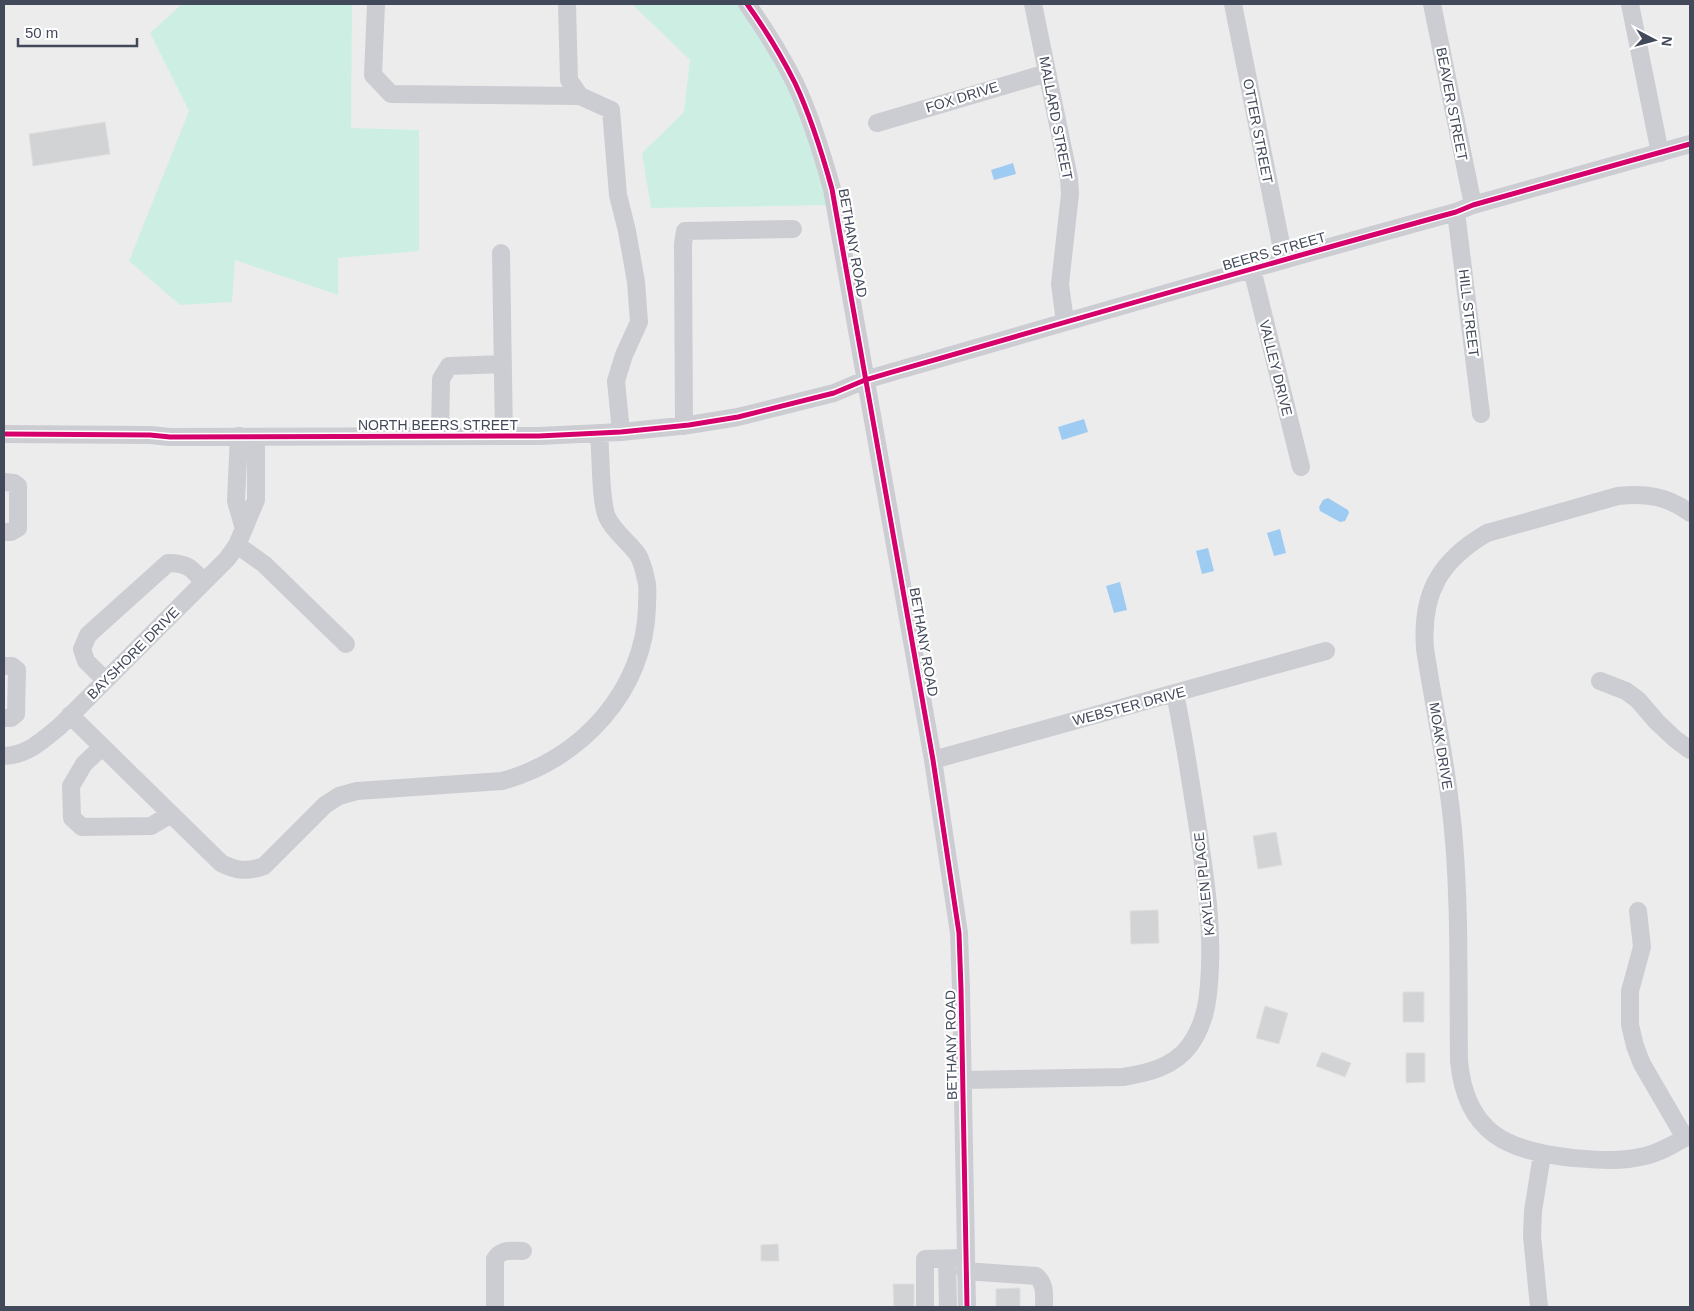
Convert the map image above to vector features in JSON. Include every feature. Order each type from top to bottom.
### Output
[{"type":"street","points":[[376,4],[373,75],[391,94],[580,96],[612,110],[618,195],[627,231],[636,282],[639,322],[624,355],[616,381],[620,432]]},
{"type":"street","points":[[567,4],[569,80],[580,96]]},
{"type":"street","name":"BETHANY ROAD","points":[[747,4],[763,26],[788,69],[817,137],[832,189],[933,760],[959,933],[966,1307]]},
{"type":"street","name":"MALLARD STREET","points":[[1033,4],[1069,178],[1070,194],[1060,284],[1065,322]]},
{"type":"street","name":"OTTER STREET","points":[[1233,4],[1284,259]]},
{"type":"street","name":"BEAVER STREET","points":[[1432,4],[1472,205]]},
{"type":"street","points":[[1630,4],[1660,153]]},
{"type":"street","name":"FOX DRIVE","points":[[877,123],[1047,73]]},
{"type":"street","name":"BEERS STREET","points":[[865,380],[1690,144]]},
{"type":"street","name":"HILL STREET","points":[[1456,212],[1481,414]]},
{"type":"street","points":[[684,426],[683,244],[685,231],[793,229]]},
{"type":"street","points":[[501,253],[504,436]]},
{"type":"street","name":"VALLEY DRIVE","points":[[1252,269],[1301,468]]},
{"type":"street","points":[[440,436],[441,379],[449,366],[503,364]]},
{"type":"street","name":"NORTH BEERS STREET","points":[[4,434],[504,436],[600,434],[684,426],[738,417],[834,393],[865,380]]},
{"type":"street","points":[[70,716],[221,863],[230,868],[251,870],[264,866],[325,805],[339,796],[357,791],[502,781],[518,777],[540,767],[584,737],[600,723],[629,680],[644,637],[647,586],[639,556],[607,517],[604,507],[600,434]]},
{"type":"street","points":[[239,436],[236,501],[244,529]]},
{"type":"street","name":"BAYSHORE DRIVE","points":[[4,756],[34,748],[70,716],[227,559],[244,529],[256,500],[256,436]]},
{"type":"street","points":[[4,482],[14,483],[18,486],[18,528],[11,532],[4,532]]},
{"type":"street","name":"MOAK DRIVE","points":[[1688,1136],[1646,1156],[1617,1161],[1542,1155],[1508,1143],[1486,1127],[1470,1106],[1460,1077],[1455,848],[1450,800],[1425,649],[1424,630],[1425,612],[1432,588],[1442,572],[1470,542],[1487,533],[1502,527],[1618,496],[1637,494],[1667,500],[1690,512]]},
{"type":"street","points":[[236,545],[264,564],[346,644]]},
{"type":"street","points":[[105,680],[86,661],[82,650],[88,635],[168,563],[182,563],[193,570],[204,582]]},
{"type":"street","name":"WEBSTER DRIVE","points":[[933,760],[1326,651]]},
{"type":"street","points":[[4,666],[12,666],[17,670],[16,714],[11,718],[4,718]]},
{"type":"street","points":[[1600,682],[1626,691],[1638,700],[1657,722],[1690,750]]},
{"type":"street","name":"KAYLEN PLACE","points":[[963,1080],[1123,1077],[1144,1074],[1163,1067],[1183,1053],[1190,1046],[1201,1026],[1207,1008],[1209,985],[1210,917],[1184,741],[1175,694]]},
{"type":"street","points":[[102,746],[84,764],[71,786],[72,818],[82,827],[151,826],[171,814]]},
{"type":"street","points":[[1638,911],[1642,947],[1630,991],[1630,1025],[1642,1064],[1688,1136]]},
{"type":"street","points":[[1539,1307],[1532,1236],[1533,1211],[1542,1155]]},
{"type":"street","points":[[495,1307],[495,1259],[503,1251],[523,1252]]},
{"type":"street","points":[[947,1259],[948,1307]]},
{"type":"street","points":[[925,1307],[925,1260],[947,1259],[965,1264],[1036,1276],[1041,1280],[1044,1287],[1044,1307]]},
{"type":"green space","points":[[182,4],[352,4],[351,128],[419,130],[419,251],[338,258],[338,295],[235,260],[232,302],[180,305],[129,261],[189,111],[150,33]]},
{"type":"green space","points":[[632,4],[749,4],[792,68],[837,205],[651,208],[642,153],[684,112],[690,60]]},
{"type":"water","points":[[1013,163],[1016,174],[994,180],[991,170]]},
{"type":"water","points":[[1084,419],[1088,432],[1062,440],[1058,427]]},
{"type":"water","points":[[1328,498],[1348,510],[1349,513],[1345,521],[1340,522],[1320,511],[1319,507],[1323,500]]},
{"type":"water","points":[[1280,529],[1286,553],[1274,556],[1267,533]]},
{"type":"water","points":[[1208,548],[1214,571],[1202,574],[1196,551]]},
{"type":"water","points":[[1120,582],[1127,610],[1114,613],[1106,586]]},
{"type":"building","points":[[105,122],[110,154],[33,166],[29,134]]},
{"type":"building","points":[[1276,832],[1282,865],[1258,869],[1253,836]]},
{"type":"building","points":[[1158,910],[1159,943],[1131,944],[1130,911]]},
{"type":"building","points":[[1403,992],[1424,992],[1424,1022],[1403,1022]]},
{"type":"building","points":[[1265,1006],[1288,1013],[1279,1044],[1256,1038]]},
{"type":"building","points":[[1322,1052],[1351,1063],[1345,1077],[1316,1066]]},
{"type":"building","points":[[1406,1053],[1425,1053],[1425,1082],[1406,1083]]},
{"type":"building","points":[[778,1244],[779,1261],[761,1261],[761,1245]]},
{"type":"building","points":[[893,1284],[914,1284],[914,1307],[894,1307]]},
{"type":"building","points":[[1020,1288],[1020,1307],[996,1307],[996,1289]]},
{"type":"cycle path","points":[[747,4],[772,42],[795,83],[816,135],[832,189],[933,760],[959,933],[967,1307]]},
{"type":"cycle path","points":[[4,434],[150,435],[170,437],[539,436],[621,432],[689,425],[738,417],[834,393],[865,380],[1690,144]]}]
